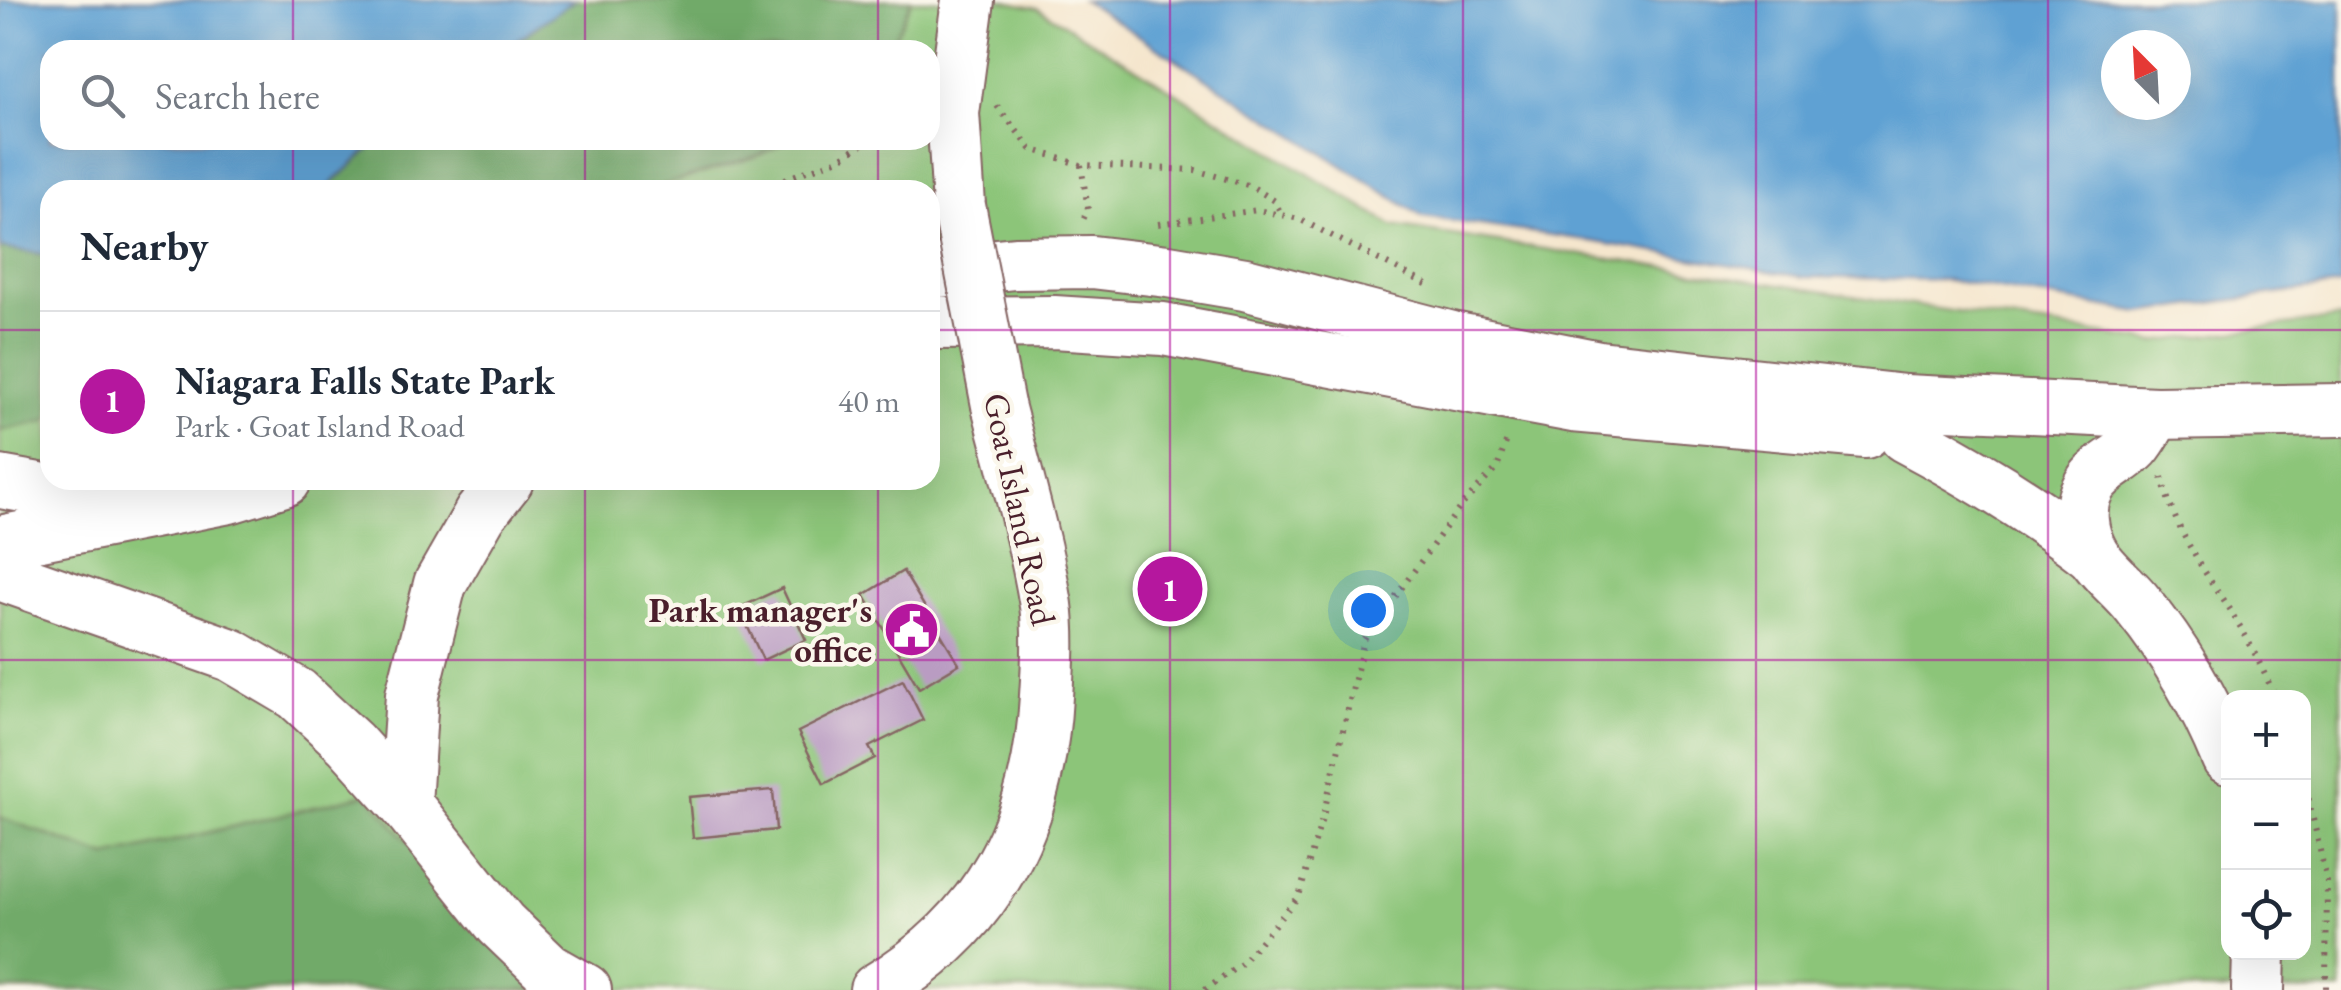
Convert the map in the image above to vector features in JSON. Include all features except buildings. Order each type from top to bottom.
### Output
[{"type":"street","name":"Goat Island Road","points":[[876,990],[924,960],[958,929],[987,892],[1023,822],[1043,747],[1048,677],[1046,608],[998,405],[959,206],[953,113],[965,15]]},
{"type":"street","points":[[940,271],[1092,262],[1168,271],[1245,284],[1452,338],[1599,367],[1905,402],[2000,406],[2149,436],[2341,410]]},
{"type":"street","points":[[940,323],[1054,322],[1163,329],[1573,406],[1905,436],[2149,436],[2341,445]]},
{"type":"street","points":[[1905,436],[2000,406]]},
{"type":"street","points":[[1905,436],[1974,473],[2093,555],[2137,603],[2174,653],[2221,741]]},
{"type":"street","points":[[2093,555],[2083,531],[2082,507],[2089,486],[2107,465],[2149,436]]},
{"type":"street","points":[[0,482],[40,489]]},
{"type":"street","points":[[45,490],[99,496],[148,490]]},
{"type":"street","points":[[0,542],[253,490]]},
{"type":"street","points":[[404,804],[412,695],[440,584],[480,514],[499,490]]},
{"type":"street","points":[[0,574],[231,655],[297,694],[350,743],[501,924],[548,969],[585,990]]},
{"type":"street","points":[[0,605],[93,604]]},
{"type":"street","points":[[2258,990],[2259,960]]},
{"type":"path","points":[[994,100],[1031,149],[1082,165],[1196,170],[1250,186],[1275,202],[1281,215]]},
{"type":"path","points":[[784,180],[854,150]]},
{"type":"path","points":[[1081,226],[1088,209],[1082,165]]},
{"type":"path","points":[[1142,228],[1258,210],[1299,219],[1439,291]]},
{"type":"path","points":[[1205,990],[1241,964],[1300,896],[1364,640],[1461,506],[1497,468],[1522,397]]},
{"type":"path","points":[[2149,436],[2166,495],[2191,548],[2244,634],[2272,690]]},
{"type":"path","points":[[2304,780],[2326,882],[2326,990]]},
{"type":"green space","points":[[575,0],[912,0],[894,40],[517,40]]},
{"type":"green space","points":[[639,0],[1001,0],[1038,8],[1393,226],[2154,342],[2341,318],[2341,990],[0,990],[0,260],[40,268],[40,490],[940,490],[940,180],[368,180],[406,150],[940,150],[940,40],[597,40]]},
{"type":"green space","points":[[368,150],[769,150],[681,180],[336,180]]},
{"type":"green space","points":[[0,248],[40,254],[40,422],[0,431]]},
{"type":"green space","points":[[367,794],[537,990],[0,990],[0,817],[107,857]]},
{"type":"water","points":[[0,0],[575,0],[517,40],[40,40],[40,150],[368,150],[336,180],[40,180],[40,254],[0,248]]},
{"type":"water","points":[[1083,0],[2341,0],[2341,285],[2140,313],[1947,280],[1803,277],[1423,217]]},
{"type":"place","name":"Niagara Falls State Park","points":[[1170,589]]},
{"type":"place","name":"Park manager's office","points":[[911,630]]}]
